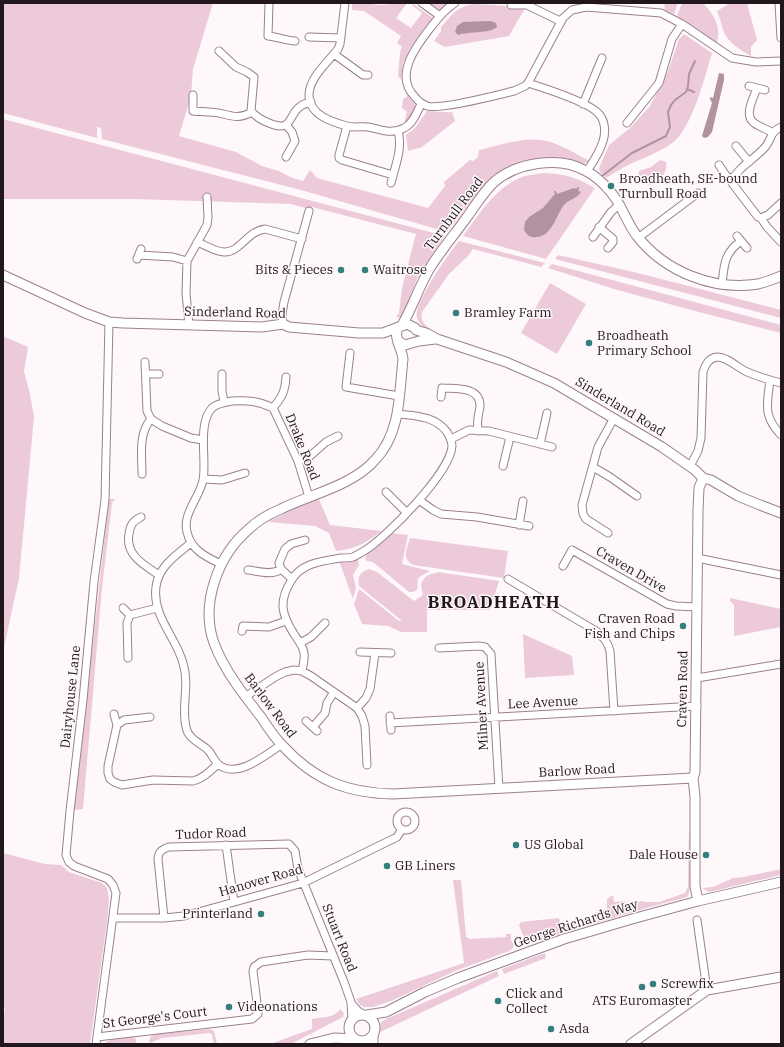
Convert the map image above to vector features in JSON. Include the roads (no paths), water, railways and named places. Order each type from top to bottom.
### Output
[{"type":"street","points":[[270,3],[268,36],[277,37],[281,40],[295,41]]},
{"type":"street","points":[[345,3],[341,38],[338,49],[317,75],[309,94],[313,108],[323,117],[347,126],[372,128],[385,132],[398,131],[409,125],[421,104]]},
{"type":"street","points":[[422,3],[440,16]]},
{"type":"street","points":[[455,3],[446,9],[414,49],[408,64],[406,74],[408,87],[421,104],[430,107],[440,107],[514,91],[525,86],[528,83],[560,21],[568,12],[587,5],[661,13],[682,24],[732,58],[756,62],[781,62]]},
{"type":"street","points":[[779,3],[781,38]]},
{"type":"street","points":[[511,5],[523,4],[560,21]]},
{"type":"street","points":[[627,123],[659,83],[672,39],[682,24]]},
{"type":"street","points":[[309,36],[341,38]]},
{"type":"street","points":[[219,51],[236,67],[254,77],[250,105],[255,116],[263,121],[279,127],[284,127],[297,108],[303,104],[311,102]]},
{"type":"street","points":[[334,54],[363,75],[368,75]]},
{"type":"street","points":[[583,104],[602,58]]},
{"type":"street","points":[[528,83],[583,104],[599,115],[604,124],[603,143],[587,171]]},
{"type":"street","points":[[749,86],[765,90]]},
{"type":"street","points":[[757,88],[750,110],[751,120],[753,123],[773,133]]},
{"type":"street","points":[[193,95],[194,111],[209,112],[233,117],[240,117],[252,112]]},
{"type":"street","points":[[627,110],[634,116]]},
{"type":"street","points":[[286,125],[292,132],[296,141],[286,157]]},
{"type":"street","points":[[347,126],[339,158],[393,175]]},
{"type":"street","points":[[781,127],[773,133],[768,144],[737,173],[733,178],[732,183],[755,215],[761,218],[781,242]]},
{"type":"street","points":[[391,183],[400,150],[398,131]]},
{"type":"street","points":[[736,146],[749,162]]},
{"type":"street","name":"Turnbull Road","points":[[400,326],[412,306],[423,282],[441,252],[492,184],[501,177],[513,171],[535,164],[569,164],[587,171],[609,190],[620,204],[632,230],[638,238],[649,249],[672,267],[701,280],[722,285],[759,284],[780,277]]},
{"type":"street","points":[[719,165],[728,177],[733,178]]},
{"type":"street","points":[[638,238],[698,193]]},
{"type":"street","points":[[188,325],[186,293],[187,261],[203,233],[208,217],[207,197]]},
{"type":"street","points":[[761,218],[768,215],[781,203]]},
{"type":"street","points":[[593,237],[611,212],[620,204]]},
{"type":"street","points":[[283,324],[282,314],[284,302],[309,211]]},
{"type":"street","points":[[599,227],[613,239],[613,242],[608,248]]},
{"type":"street","points":[[197,242],[225,252],[231,251],[238,247],[252,233],[260,229],[302,239]]},
{"type":"street","points":[[722,285],[727,255],[739,238],[747,248]]},
{"type":"street","points":[[139,254],[173,257],[187,261]]},
{"type":"street","name":"Sinderland Road","points":[[3,275],[85,313],[109,322],[262,327],[283,324],[289,327],[359,333],[383,333],[400,326],[410,324],[416,329],[437,339],[506,362],[568,390],[690,466],[703,478],[711,480],[743,498],[781,512]]},
{"type":"street","points":[[412,306],[411,317],[416,329],[417,338],[413,343]]},
{"type":"street","name":"Dairyhouse Lane","points":[[96,1040],[116,898],[111,882],[103,877],[74,866],[69,862],[66,855],[84,700],[94,582],[104,500],[109,322]]},
{"type":"street","points":[[398,340],[396,334],[400,326]]},
{"type":"street","name":"Sinderland Road","points":[[383,333],[405,345],[425,340],[437,339]]},
{"type":"street","name":"Barlow Road","points":[[398,340],[403,359],[398,414],[388,441],[376,459],[356,476],[271,514],[248,529],[236,542],[221,564],[212,592],[210,611],[214,642],[222,661],[245,697],[281,745],[305,766],[324,779],[363,792],[393,794],[693,778]]},
{"type":"street","name":"Barlow Road","points":[[403,359],[407,350],[413,343]]},
{"type":"street","points":[[350,353],[346,387],[399,396]]},
{"type":"street","points":[[690,466],[698,451],[702,438],[703,372],[709,360],[716,357],[722,358],[746,371],[781,383]]},
{"type":"street","points":[[145,362],[147,411],[151,419],[162,426],[191,438],[203,440]]},
{"type":"street","points":[[146,374],[159,374]]},
{"type":"street","points":[[221,564],[202,554],[191,543],[186,531],[187,519],[204,479],[203,440],[206,419],[212,408],[224,402],[222,391],[222,374]]},
{"type":"street","points":[[273,408],[285,390],[286,377]]},
{"type":"street","points":[[770,380],[767,408],[772,426],[781,435]]},
{"type":"street","points":[[441,397],[442,388],[474,392],[478,396],[480,406],[478,431]]},
{"type":"street","name":"Drake Road","points":[[224,402],[254,401],[273,408],[298,460],[310,497]]},
{"type":"street","points":[[540,444],[547,413]]},
{"type":"street","points":[[302,671],[304,654],[300,643],[283,614],[286,589],[292,579],[299,571],[313,563],[353,557],[386,534],[419,500],[436,478],[449,456],[452,446],[451,439],[442,426],[433,420],[419,416],[398,414]]},
{"type":"street","points":[[608,533],[586,519],[583,514],[582,505],[598,447],[614,418]]},
{"type":"street","points":[[142,474],[142,438],[147,424],[151,419]]},
{"type":"street","points":[[451,439],[469,430],[489,431],[552,447]]},
{"type":"street","points":[[298,460],[309,457],[326,442],[338,436]]},
{"type":"street","points":[[503,466],[510,437]]},
{"type":"street","points":[[593,467],[610,477],[636,496]]},
{"type":"street","points":[[204,479],[222,480],[245,473]]},
{"type":"street","name":"Craven Road","points":[[698,901],[695,886],[695,797],[693,778],[695,772],[697,706],[697,558],[699,488],[703,478]]},
{"type":"street","points":[[386,492],[407,512]]},
{"type":"street","points":[[419,500],[441,514],[477,517],[529,526]]},
{"type":"street","points":[[519,525],[523,501]]},
{"type":"street","points":[[141,517],[134,521],[130,530],[128,539],[130,550],[141,563],[159,575]]},
{"type":"street","points":[[292,579],[280,570],[279,563],[285,549],[291,544],[305,540]]},
{"type":"street","points":[[191,543],[166,564],[159,575],[156,586],[155,601],[162,621],[177,646],[184,664],[186,679],[184,717],[187,732],[189,736],[208,751],[218,764],[234,770],[241,769],[281,745]]},
{"type":"street","name":"Craven Drive","points":[[563,566],[572,550],[667,604],[697,607]]},
{"type":"street","points":[[697,558],[781,575]]},
{"type":"street","points":[[248,570],[278,572],[280,570]]},
{"type":"street","points":[[508,579],[596,631],[604,638],[610,651],[614,711]]},
{"type":"street","points":[[123,608],[130,615]]},
{"type":"street","points":[[130,615],[157,608]]},
{"type":"street","points":[[128,658],[127,623],[130,615]]},
{"type":"street","points":[[242,631],[243,626],[269,627],[286,621]]},
{"type":"street","points":[[300,643],[311,637],[325,623]]},
{"type":"street","name":"Milner Avenue","points":[[439,648],[479,646],[488,649],[492,657],[499,788]]},
{"type":"street","points":[[360,652],[391,653]]},
{"type":"street","points":[[357,708],[366,698],[370,689],[375,653]]},
{"type":"street","points":[[697,678],[781,664]]},
{"type":"street","points":[[245,697],[284,672],[294,670],[302,671],[311,676],[357,708],[362,716],[365,726],[367,765]]},
{"type":"street","points":[[306,721],[315,729],[325,713],[327,703],[334,692]]},
{"type":"street","name":"Lee Avenue","points":[[390,723],[697,706]]},
{"type":"street","points":[[114,714],[117,725],[108,766],[108,773],[114,782],[122,785],[153,780],[193,781],[209,773],[218,764]]},
{"type":"street","points":[[117,725],[124,720],[150,718]]},
{"type":"street","name":"Hanover Road","points":[[113,918],[164,918],[184,916],[304,883],[397,837],[402,829]]},
{"type":"street","name":"Tudor Road","points":[[164,918],[158,855],[162,849],[169,847],[289,844],[295,850],[298,869],[304,883]]},
{"type":"street","points":[[226,845],[234,902]]},
{"type":"street","name":"George Richards Way","points":[[365,1015],[386,1012],[425,992],[458,978],[558,942],[632,919],[698,901],[781,882]]},
{"type":"street","name":"Stuart Road","points":[[304,883],[344,982],[350,1002],[351,1021]]},
{"type":"street","points":[[697,920],[707,990]]},
{"type":"street","name":"St George's Court","points":[[96,1040],[252,1019],[258,1014],[253,971],[257,964],[261,962],[308,955],[334,956]]},
{"type":"street","points":[[631,1044],[707,990],[781,977]]},
{"type":"street","points":[[350,1002],[358,1011],[373,1020],[375,1030],[374,1044]]},
{"type":"street","name":"George Richards Way","points":[[375,1030],[377,1022],[386,1012]]},
{"type":"street","points":[[310,1044],[334,1038],[344,1032],[351,1021],[358,1015],[365,1015]]},
{"type":"street","points":[[351,1021],[349,1032],[360,1041]]},
{"type":"street","points":[[334,1038],[360,1041],[368,1039],[375,1030]]},
{"type":"waterway","points":[[602,176],[632,153],[666,136],[670,127],[668,112],[675,100],[686,92],[689,74],[695,61]]},
{"type":"waterway","points":[[687,89],[694,92]]},
{"type":"place","name":"Broadheath, SE-bound Turnbull Road","points":[[611,186]]},
{"type":"place","name":"Bits & Pieces","points":[[341,270]]},
{"type":"place","name":"Waitrose","points":[[365,270]]},
{"type":"place","name":"Bramley Farm","points":[[456,313]]},
{"type":"place","name":"Broadheath Primary School","points":[[589,343]]},
{"type":"place","name":"Craven Road Fish and Chips","points":[[683,626]]},
{"type":"place","name":"US Global","points":[[516,845]]},
{"type":"place","name":"Dale House","points":[[706,855]]},
{"type":"place","name":"GB Liners","points":[[387,866]]},
{"type":"place","name":"Printerland","points":[[261,914]]},
{"type":"place","name":"Screwfix","points":[[653,984]]},
{"type":"place","name":"ATS Euromaster","points":[[642,987]]},
{"type":"place","name":"Click and Collect","points":[[498,1001]]},
{"type":"place","name":"Videonations","points":[[229,1007]]},
{"type":"place","name":"Asda","points":[[551,1029]]},
{"type":"district","name":"BROADHEATH","points":[[494,603]]}]
